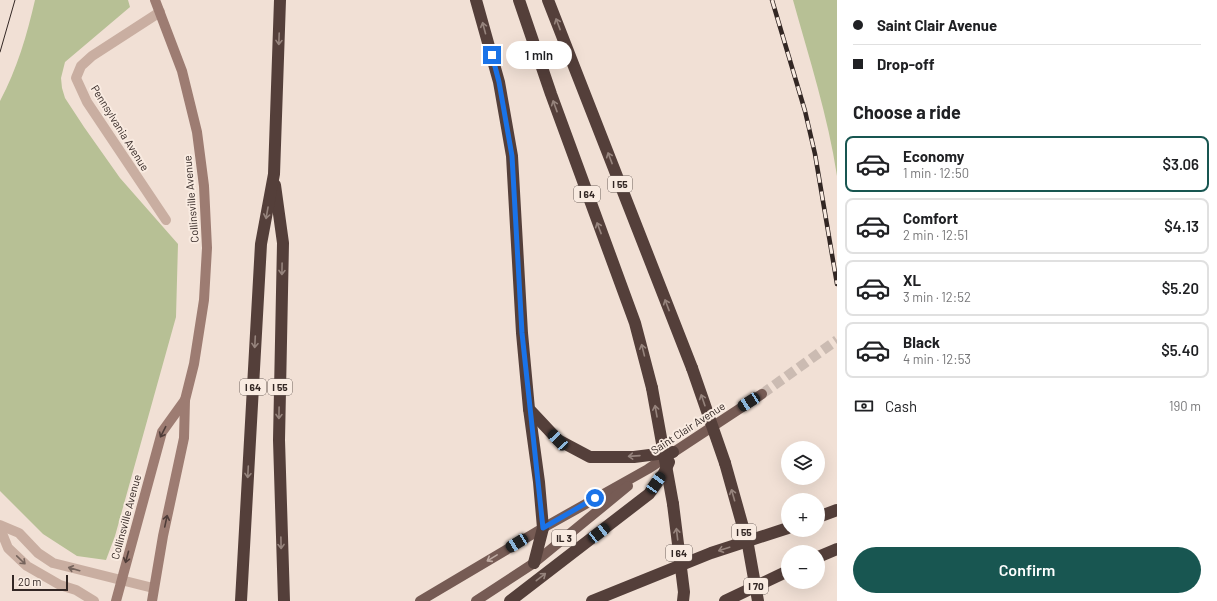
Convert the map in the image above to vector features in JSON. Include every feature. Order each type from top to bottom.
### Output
[{"type":"highway","name":"I 55","points":[[280,0],[274,174],[283,243],[279,440],[284,601]]},
{"type":"highway","points":[[476,0],[499,82],[512,156],[522,333],[543,528],[534,563]]},
{"type":"highway","name":"I 64","points":[[519,0],[551,94],[636,323],[652,388],[673,504],[683,601]]},
{"type":"highway","name":"I 55","points":[[548,0],[692,368],[725,464],[748,545],[758,601]]},
{"type":"highway","name":"I 64","points":[[241,601],[261,244],[274,174]]},
{"type":"highway","name":"IL 3","points":[[529,409],[558,440],[590,457],[634,456],[673,452]]},
{"type":"highway","points":[[510,601],[649,494],[664,473],[673,452]]},
{"type":"highway","points":[[825,514],[837,510]]},
{"type":"highway","points":[[592,601],[711,553],[781,530]]},
{"type":"highway","points":[[825,554],[837,549]]},
{"type":"highway","name":"I 70","points":[[725,601],[781,574]]},
{"type":"main road","name":"Collinsville Avenue","points":[[152,601],[153,588],[184,438],[185,400],[194,364],[204,300],[207,248],[204,186],[196,132],[182,71],[155,0]]},
{"type":"main road","name":"Saint Clair Avenue","points":[[420,601],[543,528],[648,469],[762,394]]},
{"type":"main road","name":"Collinsville Avenue","points":[[116,601],[162,432],[185,400]]},
{"type":"main road","name":"Saint Clair Avenue","points":[[476,601],[534,563],[648,469]]},
{"type":"street","name":"Pennsylvania Avenue","points":[[160,12],[92,56],[81,66],[76,78],[87,102],[166,220]]},
{"type":"street","points":[[0,525],[19,533],[38,553],[53,563],[153,588]]},
{"type":"street","points":[[0,528],[8,548],[27,566],[60,585],[76,590],[94,601]]},
{"type":"green space","points":[[35,0],[128,0],[130,7],[65,62],[61,78],[62,88],[65,98],[120,178],[178,244],[176,317],[115,536],[106,560],[77,556],[43,534],[0,491],[0,101],[12,77],[21,52]]},
{"type":"green space","points":[[793,0],[837,0],[837,176],[829,131]]},
{"type":"tunnel","points":[[762,394],[837,340]]},
{"type":"tram line","points":[[0,52],[15,0]]},
{"type":"railway","points":[[772,0],[805,111],[815,154],[837,284]]},
{"type":"route","points":[[492,55],[499,82],[512,156],[522,333],[543,528],[595,498]]}]
